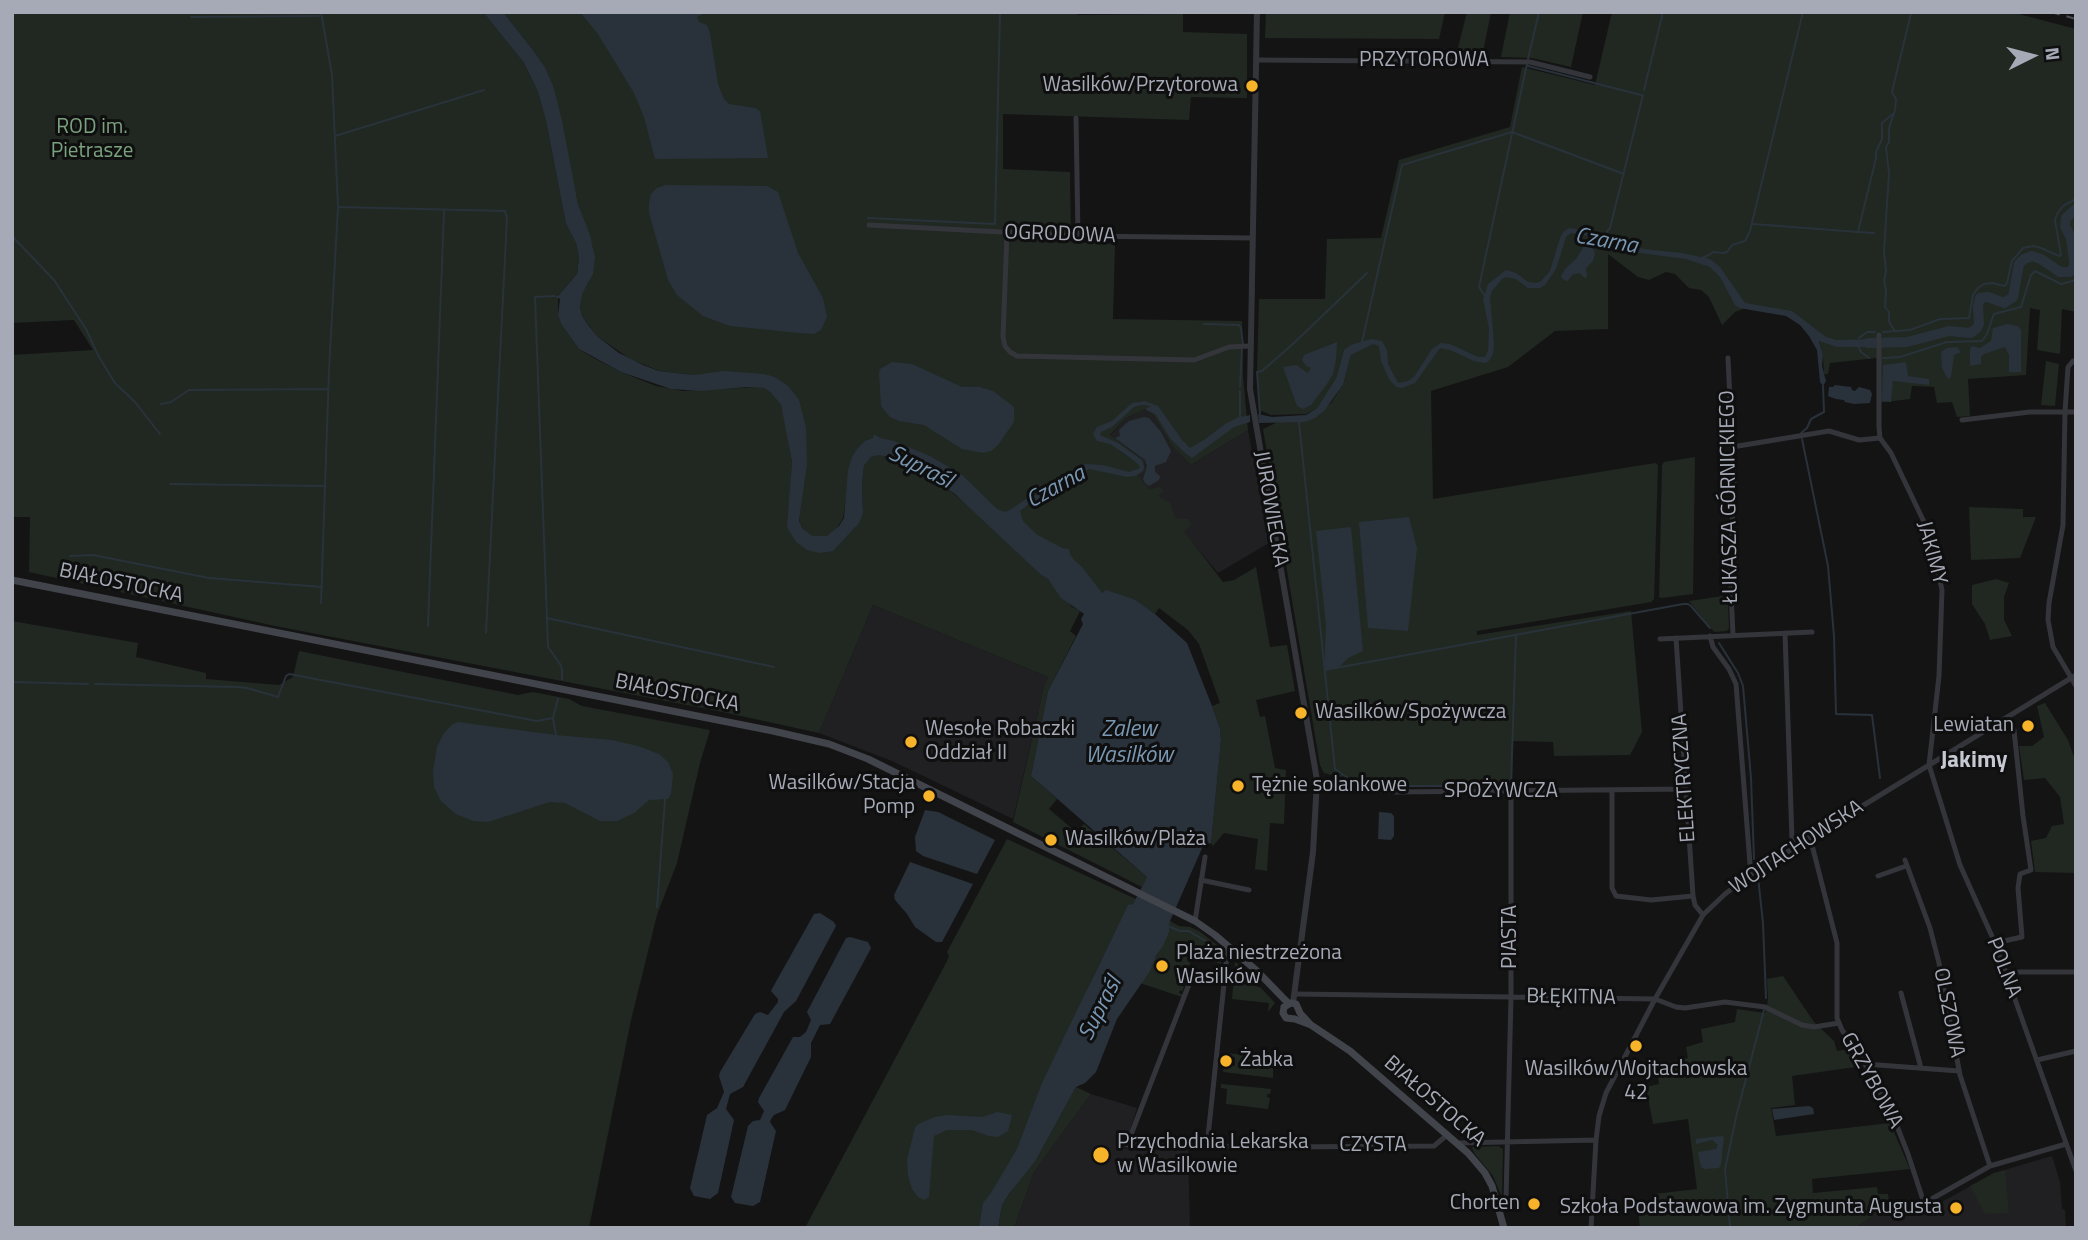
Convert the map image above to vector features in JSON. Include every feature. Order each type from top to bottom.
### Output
[{"type":"main road","name":"BIAŁOSTOCKA","points":[[12,580],[822,741],[875,762],[1195,921],[1257,971],[1276,992],[1277,998],[1288,1004]]},
{"type":"main road","points":[[1288,1004],[1298,1007],[1297,1016],[1286,1018],[1283,1013],[1288,1004]]},
{"type":"main road","name":"BIAŁOSTOCKA","points":[[1297,1016],[1349,1051],[1457,1143],[1485,1173],[1499,1205],[1504,1228]]},
{"type":"street","name":"JUROWIECKA","points":[[1257,12],[1250,389],[1317,780],[1315,831],[1296,994],[1288,1004]]},
{"type":"street","name":"PRZYTOROWA","points":[[1256,60],[1530,62],[1590,77]]},
{"type":"street","points":[[1076,118],[1078,236]]},
{"type":"street","name":"OGRODOWA","points":[[869,225],[1078,236],[1252,238]]},
{"type":"street","points":[[1007,233],[1003,337],[1005,346],[1017,356],[1194,359],[1229,347],[1250,346]]},
{"type":"street","name":"JAKIMY","points":[[1879,335],[1881,439],[1918,506],[1932,544],[1942,590],[1941,635],[1929,765]]},
{"type":"street","name":"ŁUKASZA GÓRNICKIEGO","points":[[1728,358],[1734,483],[1730,570],[1733,635]]},
{"type":"street","points":[[2076,362],[2073,361],[2068,367],[2063,525],[2048,620],[2053,647],[2073,676],[2076,686]]},
{"type":"street","points":[[1962,419],[2030,412],[2076,412]]},
{"type":"street","points":[[1732,447],[1829,432],[1859,440],[1881,439]]},
{"type":"street","points":[[1660,639],[1812,632]]},
{"type":"street","points":[[1785,633],[1792,840],[1795,846]]},
{"type":"street","points":[[1710,636],[1713,647],[1736,684],[1750,864],[1753,873]]},
{"type":"street","name":"ELEKTRYCZNA","points":[[1676,638],[1693,896],[1695,905],[1703,915]]},
{"type":"street","name":"WOJTACHOWSKA","points":[[1591,1228],[1596,1140],[1606,1093],[1703,915],[1753,873],[2073,676]]},
{"type":"street","points":[[1995,943],[2022,937],[2018,888],[2020,874],[2031,870],[2014,730],[2007,717]]},
{"type":"street","name":"POLNA","points":[[1929,765],[1960,865],[1995,943],[2076,1171]]},
{"type":"street","name":"SPOŻYWCZA","points":[[1317,780],[1396,792],[1686,789]]},
{"type":"street","points":[[1612,791],[1612,888],[1616,896],[1651,900],[1693,896]]},
{"type":"street","name":"PIASTA","points":[[1499,1205],[1506,1199],[1511,997],[1511,792]]},
{"type":"street","name":"GRZYBOWA","points":[[1808,838],[1837,943],[1838,1020],[1866,1065],[1895,1121],[1922,1199],[1928,1201],[1990,1166]]},
{"type":"street","points":[[1195,921],[1205,857]]},
{"type":"street","name":"OLSZOWA","points":[[1878,876],[1905,863],[1930,928],[1959,1071],[1990,1166]]},
{"type":"street","points":[[1201,880],[1249,890]]},
{"type":"street","points":[[1207,1146],[1228,946]]},
{"type":"street","points":[[2005,972],[2076,972]]},
{"type":"street","name":"CZYSTA","points":[[1225,975],[1199,973],[1191,979],[1127,1145],[1434,1146],[1447,1135]]},
{"type":"street","points":[[1901,993],[1922,1068]]},
{"type":"street","name":"BŁĘKITNA","points":[[1296,994],[1655,999],[1676,1007],[1725,1002],[1769,1009],[1810,1027],[1838,1020]]},
{"type":"street","points":[[2037,1060],[2076,1051]]},
{"type":"street","points":[[1866,1065],[1959,1071]]},
{"type":"street","points":[[1457,1143],[1596,1140]]},
{"type":"street","points":[[1990,1166],[2066,1144]]},
{"type":"shaded area","points":[[1149,408],[1172,446],[1191,465],[1248,430],[1269,543],[1218,573],[1137,476],[1110,436],[1126,418]]},
{"type":"shaded area","points":[[873,605],[1048,677],[1013,819],[892,761],[819,733]]},
{"type":"shaded area","points":[[1091,1094],[1137,1108],[1124,1149],[1188,1150],[1190,1228],[1014,1228],[1034,1172]]},
{"type":"shaded area","points":[[2052,1156],[2060,1182],[2066,1228],[1855,1228],[1888,1206],[1917,1205],[1922,1213],[1994,1173]]},
{"type":"green space","name":"ROD im. Pietrasze","points":[[12,12],[483,12],[524,63],[538,92],[566,224],[576,243],[579,257],[577,274],[558,296],[558,315],[561,324],[579,349],[621,372],[656,386],[683,391],[756,387],[770,392],[781,405],[792,462],[791,488],[807,550],[863,513],[864,466],[871,457],[879,454],[940,483],[1048,579],[1072,607],[1080,611],[1070,631],[1076,636],[1048,691],[1031,776],[1057,799],[1049,809],[1076,832],[1084,824],[1147,877],[1142,887],[1013,822],[1048,677],[873,605],[819,733],[275,626],[29,572],[30,517],[12,517],[12,355],[93,350],[74,320],[12,323]]},
{"type":"green space","points":[[503,12],[1183,14],[1183,32],[1247,34],[1247,98],[1191,97],[1189,120],[1003,114],[1003,169],[1070,172],[1071,242],[1115,244],[1113,319],[1242,321],[1248,430],[1191,465],[1172,446],[1149,408],[1126,418],[1110,435],[1144,461],[1145,470],[1138,476],[1149,489],[1160,487],[1163,491],[1158,496],[1170,503],[1175,518],[1188,519],[1192,524],[1184,531],[1223,582],[1234,580],[1256,567],[1270,647],[1287,645],[1295,691],[1256,700],[1260,717],[1265,716],[1275,768],[1286,770],[1284,824],[1270,823],[1267,871],[1255,869],[1258,839],[1224,833],[1213,846],[1211,843],[1221,741],[1220,728],[1212,706],[1220,703],[1199,644],[1188,630],[1159,608],[1155,614],[1136,600],[1102,593],[880,438],[852,457],[843,518],[835,531],[827,537],[812,537],[799,521],[807,466],[775,377],[694,375],[660,371],[630,359],[597,336],[582,316],[580,307],[581,294],[589,282],[593,248],[578,204],[553,85],[545,67]]},
{"type":"green space","points":[[1266,12],[1445,12],[1439,39],[1265,38]]},
{"type":"green space","points":[[1467,12],[1491,12],[1482,57],[1456,56]]},
{"type":"green space","points":[[1510,12],[1583,12],[1571,67],[1532,58],[1501,57]]},
{"type":"green space","points":[[1612,12],[2011,12],[2076,29],[2076,312],[2062,309],[2060,354],[2037,350],[2040,310],[2030,308],[2026,375],[1968,379],[1970,416],[1957,417],[1952,402],[1937,403],[1934,387],[1912,386],[1910,399],[1877,403],[1877,358],[1830,363],[1828,374],[1824,374],[1819,340],[1790,314],[1745,308],[1735,312],[1722,325],[1709,297],[1701,290],[1689,288],[1675,274],[1666,272],[1649,280],[1638,277],[1608,254],[1608,329],[1555,331],[1508,367],[1431,391],[1433,499],[1655,463],[1658,465],[1654,599],[1651,602],[1477,631],[1477,635],[1631,611],[1642,732],[1630,755],[1554,756],[1553,742],[1513,741],[1512,788],[1507,785],[1396,786],[1324,773],[1320,765],[1263,429],[1284,419],[1305,422],[1331,403],[1343,385],[1351,355],[1357,351],[1344,350],[1336,378],[1317,408],[1306,414],[1271,415],[1259,410],[1259,299],[1325,299],[1327,239],[1381,238],[1399,160],[1510,127],[1522,67],[1595,85]]},
{"type":"green space","points":[[2046,361],[2059,364],[2055,406],[2041,405]]},
{"type":"green space","points":[[1695,457],[1693,594],[1662,598],[1659,597],[1662,465],[1664,462]]},
{"type":"green space","points":[[1969,507],[2023,509],[2023,517],[2036,517],[2020,558],[1971,560]]},
{"type":"green space","points":[[1996,579],[2009,583],[2004,597],[2004,620],[2012,636],[1990,640],[1985,624],[1972,604],[1972,585]]},
{"type":"green space","points":[[1723,596],[1723,603],[1728,603],[1729,628],[1727,631],[1714,632],[1689,601]]},
{"type":"green space","points":[[12,621],[138,643],[136,657],[206,673],[206,679],[279,685],[293,677],[299,651],[518,695],[533,692],[569,699],[582,706],[710,730],[677,863],[657,915],[631,1020],[589,1228],[12,1228]]},
{"type":"green space","points":[[2045,703],[2068,740],[2076,763],[2076,873],[2035,872],[2031,841],[2046,838],[2052,826],[2064,824],[2060,797],[2045,778],[2024,780],[2019,746],[2032,746],[2044,737],[2037,706]]},
{"type":"green space","points":[[1007,839],[1136,899],[1128,906],[1092,979],[985,1228],[805,1228],[946,963],[949,956],[947,952]]},
{"type":"green space","points":[[1170,921],[1199,931],[1217,945],[1221,953],[1221,964],[1190,956],[1192,959],[1180,984],[1184,987],[1179,993],[1182,997],[1140,983],[1163,945]]},
{"type":"green space","points":[[1235,963],[1275,1003],[1268,1012],[1269,1003],[1232,999]]},
{"type":"green space","points":[[1783,976],[1814,1022],[1834,1041],[1837,1051],[1851,1049],[1862,1066],[1792,1076],[1795,1105],[1771,1108],[1776,1136],[1890,1123],[1910,1169],[1812,1179],[1813,1193],[1877,1187],[1878,1194],[1888,1194],[1889,1201],[1915,1199],[1917,1205],[1888,1206],[1855,1228],[1640,1228],[1638,1210],[1656,1208],[1654,1194],[1697,1189],[1688,1119],[1653,1124],[1646,1087],[1659,1084],[1656,1065],[1688,1058],[1686,1047],[1703,1042],[1701,1029],[1735,1022],[1737,1009],[1765,1013],[1768,1000],[1767,979]]},
{"type":"green space","points":[[1226,1053],[1274,1058],[1271,1067],[1273,1078],[1223,1072],[1224,1066],[1235,1066],[1235,1057],[1225,1056]]},
{"type":"green space","points":[[1221,1084],[1271,1089],[1270,1094],[1267,1094],[1270,1098],[1268,1109],[1226,1104],[1227,1089],[1221,1088]]},
{"type":"green space","points":[[1076,1087],[1091,1094],[1034,1172],[1014,1228],[998,1228],[1002,1205],[1022,1175],[1036,1160]]},
{"type":"green space","points":[[1498,1146],[1503,1149],[1501,1195],[1493,1176],[1472,1147]]},
{"type":"green space","points":[[2005,1170],[2009,1213],[1985,1214],[1970,1186]]},
{"type":"water","points":[[483,12],[503,12],[545,67],[553,85],[578,204],[595,257],[593,274],[582,294],[582,316],[597,336],[619,353],[659,371],[694,375],[724,371],[764,374],[775,377],[788,386],[799,400],[806,427],[807,466],[799,521],[802,528],[812,536],[827,536],[844,518],[848,470],[852,457],[874,434],[930,456],[962,475],[997,509],[1005,512],[1046,491],[1083,464],[1103,465],[1129,472],[1140,468],[1110,444],[1097,441],[1093,434],[1097,427],[1112,421],[1132,403],[1145,401],[1158,406],[1190,448],[1240,414],[1242,417],[1250,415],[1250,422],[1234,427],[1192,458],[1170,438],[1156,415],[1145,409],[1151,406],[1134,407],[1100,435],[1118,443],[1142,460],[1143,471],[1127,477],[1089,469],[1049,496],[1020,511],[1023,521],[1036,534],[1069,549],[1074,560],[1102,593],[1106,590],[1136,600],[1187,643],[1220,728],[1221,741],[1211,843],[1203,846],[1170,921],[1163,946],[1150,971],[1117,1019],[1096,1072],[1085,1083],[1076,1087],[1036,1160],[1002,1205],[998,1228],[979,1228],[983,1203],[1017,1149],[1042,1083],[1128,905],[1133,904],[1147,877],[1031,776],[1048,691],[1083,624],[1081,619],[1084,614],[1061,598],[1048,579],[955,494],[895,459],[879,455],[871,457],[864,466],[863,513],[859,523],[833,551],[820,553],[807,550],[796,542],[787,527],[792,462],[781,405],[770,392],[764,388],[747,387],[701,391],[671,389],[621,372],[579,349],[561,324],[558,315],[560,299],[554,296],[558,296],[577,274],[579,257],[576,243],[566,224],[538,92],[524,63]]},
{"type":"water","points":[[580,12],[708,12],[697,17],[699,22],[707,25],[710,33],[718,84],[724,99],[729,104],[760,111],[768,158],[655,159],[644,117],[634,93],[598,34]]},
{"type":"water","points":[[665,185],[767,186],[778,192],[798,253],[823,298],[827,317],[821,330],[814,334],[730,326],[703,316],[677,295],[668,280],[649,213],[651,194]]},
{"type":"water","points":[[1569,228],[1599,232],[1624,244],[1644,249],[1710,259],[1720,267],[1745,303],[1792,311],[1826,337],[1836,340],[1876,339],[1877,347],[1837,347],[1819,341],[1826,381],[1823,386],[1820,382],[1817,350],[1800,325],[1786,316],[1739,308],[1720,277],[1710,267],[1686,259],[1632,252],[1594,237],[1571,233],[1566,237],[1556,269],[1545,285],[1528,288],[1516,279],[1506,277],[1492,291],[1490,297],[1494,344],[1493,354],[1488,362],[1474,361],[1440,348],[1415,383],[1402,388],[1396,387],[1389,379],[1381,361],[1379,346],[1373,344],[1351,355],[1343,385],[1324,411],[1315,418],[1305,422],[1259,423],[1258,414],[1272,417],[1306,415],[1317,408],[1336,378],[1344,350],[1371,339],[1382,341],[1387,350],[1388,364],[1398,383],[1414,377],[1432,349],[1441,343],[1450,344],[1478,357],[1485,357],[1488,351],[1489,328],[1483,300],[1488,284],[1506,270],[1516,273],[1528,282],[1541,281],[1550,271],[1563,232]]},
{"type":"water","points":[[1584,246],[1593,247],[1595,253],[1593,261],[1586,268],[1587,277],[1579,273],[1572,275],[1568,281],[1564,280],[1561,277],[1565,269],[1576,259]]},
{"type":"water","points":[[2007,324],[2018,326],[2021,330],[2021,372],[2009,372],[2009,355],[2005,347],[1984,354],[1981,364],[1970,366],[1972,346],[1980,348],[1991,341],[1993,328]]},
{"type":"water","points":[[1337,342],[1333,374],[1327,384],[1311,405],[1303,409],[1297,406],[1283,367],[1296,365],[1308,373],[1311,368],[1302,360],[1304,355]]},
{"type":"water","points":[[1957,347],[1961,352],[1954,355],[1951,377],[1948,379],[1942,368],[1941,352]]},
{"type":"water","points":[[892,362],[912,364],[962,387],[980,387],[993,391],[1014,407],[1014,422],[998,445],[983,453],[962,449],[924,425],[890,417],[881,406],[879,373],[880,369]]},
{"type":"water","points":[[1906,362],[1908,376],[1929,379],[1929,385],[1893,381],[1891,402],[1882,401],[1883,365]]},
{"type":"water","points":[[1829,387],[1851,387],[1855,391],[1859,387],[1870,390],[1870,403],[1854,404],[1828,396]]},
{"type":"water","points":[[1149,418],[1161,432],[1171,451],[1166,462],[1155,466],[1159,480],[1149,486],[1143,479],[1147,466],[1145,460],[1115,438],[1120,436],[1119,430],[1129,421]]},
{"type":"water","points":[[1409,517],[1417,548],[1408,631],[1368,628],[1359,522]]},
{"type":"water","points":[[1351,527],[1363,651],[1348,658],[1338,668],[1324,671],[1326,625],[1316,531]]},
{"type":"water","points":[[458,722],[612,740],[638,746],[659,754],[668,762],[673,774],[671,794],[668,799],[649,800],[634,813],[617,821],[600,821],[565,803],[550,802],[488,822],[473,821],[456,814],[441,801],[434,787],[433,771],[437,747],[444,733]]},
{"type":"water","points":[[925,810],[938,812],[995,840],[977,874],[923,856],[916,851],[915,837]]},
{"type":"water","points":[[1379,812],[1391,813],[1394,816],[1394,836],[1391,840],[1378,839]]},
{"type":"water","points":[[910,862],[973,884],[942,942],[936,942],[915,927],[895,900],[894,895]]},
{"type":"water","points":[[820,913],[836,926],[796,1001],[784,1012],[743,1087],[730,1094],[726,1109],[734,1120],[718,1193],[710,1199],[694,1196],[690,1188],[707,1115],[717,1108],[724,1092],[720,1072],[755,1014],[760,1012],[768,1015],[778,1002],[771,991],[814,914]]},
{"type":"water","points":[[846,938],[868,942],[871,948],[830,1024],[820,1025],[811,1043],[811,1057],[785,1110],[771,1119],[776,1131],[760,1202],[753,1206],[735,1203],[731,1197],[748,1126],[753,1121],[760,1120],[764,1111],[758,1102],[759,1098],[793,1037],[800,1037],[806,1032],[811,1020],[807,1012]]},
{"type":"water","points":[[1813,1108],[1814,1114],[1774,1120],[1772,1109]]},
{"type":"water","points":[[997,1112],[1012,1115],[1008,1131],[998,1137],[972,1130],[947,1130],[934,1136],[929,1197],[924,1200],[918,1197],[908,1176],[907,1160],[918,1124],[947,1115],[983,1117]]},
{"type":"water","points":[[1724,1137],[1719,1168],[1704,1169],[1701,1167],[1698,1152],[1716,1149],[1718,1145],[1712,1140],[1696,1144],[1696,1139]]},
{"type":"waterway","points":[[321,12],[332,75],[338,207],[321,603]]},
{"type":"waterway","points":[[868,218],[995,224],[1000,12]]},
{"type":"waterway","points":[[1528,59],[1539,12]]},
{"type":"waterway","points":[[1644,90],[1663,12]]},
{"type":"waterway","points":[[1702,258],[1713,252],[1727,252],[1732,245],[1745,241],[1750,231],[1803,12]]},
{"type":"waterway","points":[[1895,331],[1885,307],[1884,251],[1889,173],[1886,147],[1895,110],[1896,99],[1892,92],[1911,13]]},
{"type":"waterway","points":[[191,17],[319,16]]},
{"type":"waterway","points":[[1485,296],[1479,287],[1527,64]]},
{"type":"waterway","points":[[1528,66],[1641,95]]},
{"type":"waterway","points":[[335,136],[484,90]]},
{"type":"waterway","points":[[1603,236],[1610,228],[1643,95]]},
{"type":"waterway","points":[[1753,224],[1858,232],[1876,152],[1882,139],[1882,123],[1893,114]]},
{"type":"waterway","points":[[1362,342],[1402,165],[1512,132],[1624,174]]},
{"type":"waterway","points":[[1883,332],[1910,330],[1940,319],[1969,318],[1973,295],[1978,288],[1992,283],[2005,286],[2012,261],[2023,248],[2033,246],[2061,255],[2055,220],[2063,206],[2076,199]]},
{"type":"waterway","points":[[338,207],[505,211],[507,218],[486,633]]},
{"type":"waterway","name":"Czarna","points":[[1868,343],[1907,342],[1949,331],[1971,333],[1979,324],[1980,298],[1988,297],[2004,303],[2013,297],[2019,264],[2032,256],[2060,272],[2070,272],[2074,261],[2071,238],[2065,226],[2066,218],[2076,209]]},
{"type":"waterway","points":[[428,626],[444,211]]},
{"type":"waterway","points":[[1858,232],[1874,233]]},
{"type":"waterway","points":[[12,236],[54,280],[86,329],[115,383],[135,402],[160,434]]},
{"type":"waterway","points":[[1883,358],[1900,357],[1947,342],[1982,341],[1994,314],[2021,307],[2031,275],[2035,271],[2061,284],[2076,280]]},
{"type":"waterway","points":[[1260,414],[1257,372],[1262,371],[1294,343],[1367,273]]},
{"type":"waterway","points":[[554,296],[535,297],[548,647],[560,664],[562,679]]},
{"type":"waterway","points":[[1204,324],[1239,325],[1243,344]]},
{"type":"waterway","points":[[1859,338],[1867,332],[1875,332]]},
{"type":"waterway","points":[[1858,346],[1869,358]]},
{"type":"waterway","points":[[1240,387],[1242,349]]},
{"type":"waterway","points":[[1801,433],[1811,419],[1824,412],[1823,386]]},
{"type":"waterway","points":[[161,404],[171,402],[189,390],[328,389]]},
{"type":"waterway","points":[[1240,391],[1240,415]]},
{"type":"waterway","points":[[1299,422],[1335,769],[1349,779],[1396,786],[1489,786]]},
{"type":"waterway","points":[[1802,439],[1828,566],[1834,636],[1836,714],[1872,715],[1880,778]]},
{"type":"waterway","points":[[170,484],[325,486]]},
{"type":"waterway","points":[[70,556],[93,555],[209,578],[322,587]]},
{"type":"waterway","points":[[1325,670],[1683,604],[1691,606],[1710,628]]},
{"type":"waterway","points":[[547,618],[774,667]]},
{"type":"waterway","points":[[1511,784],[1516,635]]},
{"type":"waterway","points":[[1719,643],[1743,686],[1751,778],[1754,859]]},
{"type":"waterway","points":[[95,684],[237,687],[278,697],[289,674],[537,721],[553,718],[558,699]]},
{"type":"waterway","points":[[12,682],[88,684]]},
{"type":"waterway","points":[[553,719],[556,735]]},
{"type":"waterway","points":[[657,907],[665,799]]},
{"type":"waterway","points":[[1758,877],[1766,998]]},
{"type":"waterway","points":[[1170,927],[1189,931],[1209,943]]},
{"type":"waterway","points":[[1730,1228],[1725,1169],[1764,1010]]},
{"type":"railway","points":[[2051,12],[2076,19]]},
{"type":"place","name":"Wasilków/Przytorowa","points":[[1252,86]]},
{"type":"place","name":"Wasilków/Spożywcza","points":[[1301,713]]},
{"type":"place","name":"Lewiatan","points":[[2028,726]]},
{"type":"place","name":"Wesołe Robaczki Oddział II","points":[[911,742]]},
{"type":"place","name":"Tężnie solankowe","points":[[1238,786]]},
{"type":"place","name":"Wasilków/Stacja Pomp","points":[[929,796]]},
{"type":"place","name":"Wasilków/Plaża","points":[[1051,840]]},
{"type":"place","name":"Plaża niestrzeżona Wasilków","points":[[1162,966]]},
{"type":"place","name":"Wasilków/Wojtachowska 42","points":[[1636,1046]]},
{"type":"place","name":"Żabka","points":[[1226,1061]]},
{"type":"place","name":"Przychodnia Lekarska w Wasilkowie","points":[[1101,1155]]},
{"type":"place","name":"Chorten","points":[[1534,1204]]},
{"type":"place","name":"Szkoła Podstawowa im. Zygmunta Augusta","points":[[1956,1208]]},
{"type":"district","name":"Jakimy","points":[[1974,761]]},
{"type":"water label","name":"Supraśl","points":[[920,468]]},
{"type":"water label","name":"Zalew Wasilków","points":[[1129,743]]},
{"type":"water label","name":"Supraśl","points":[[1101,1009]]}]
